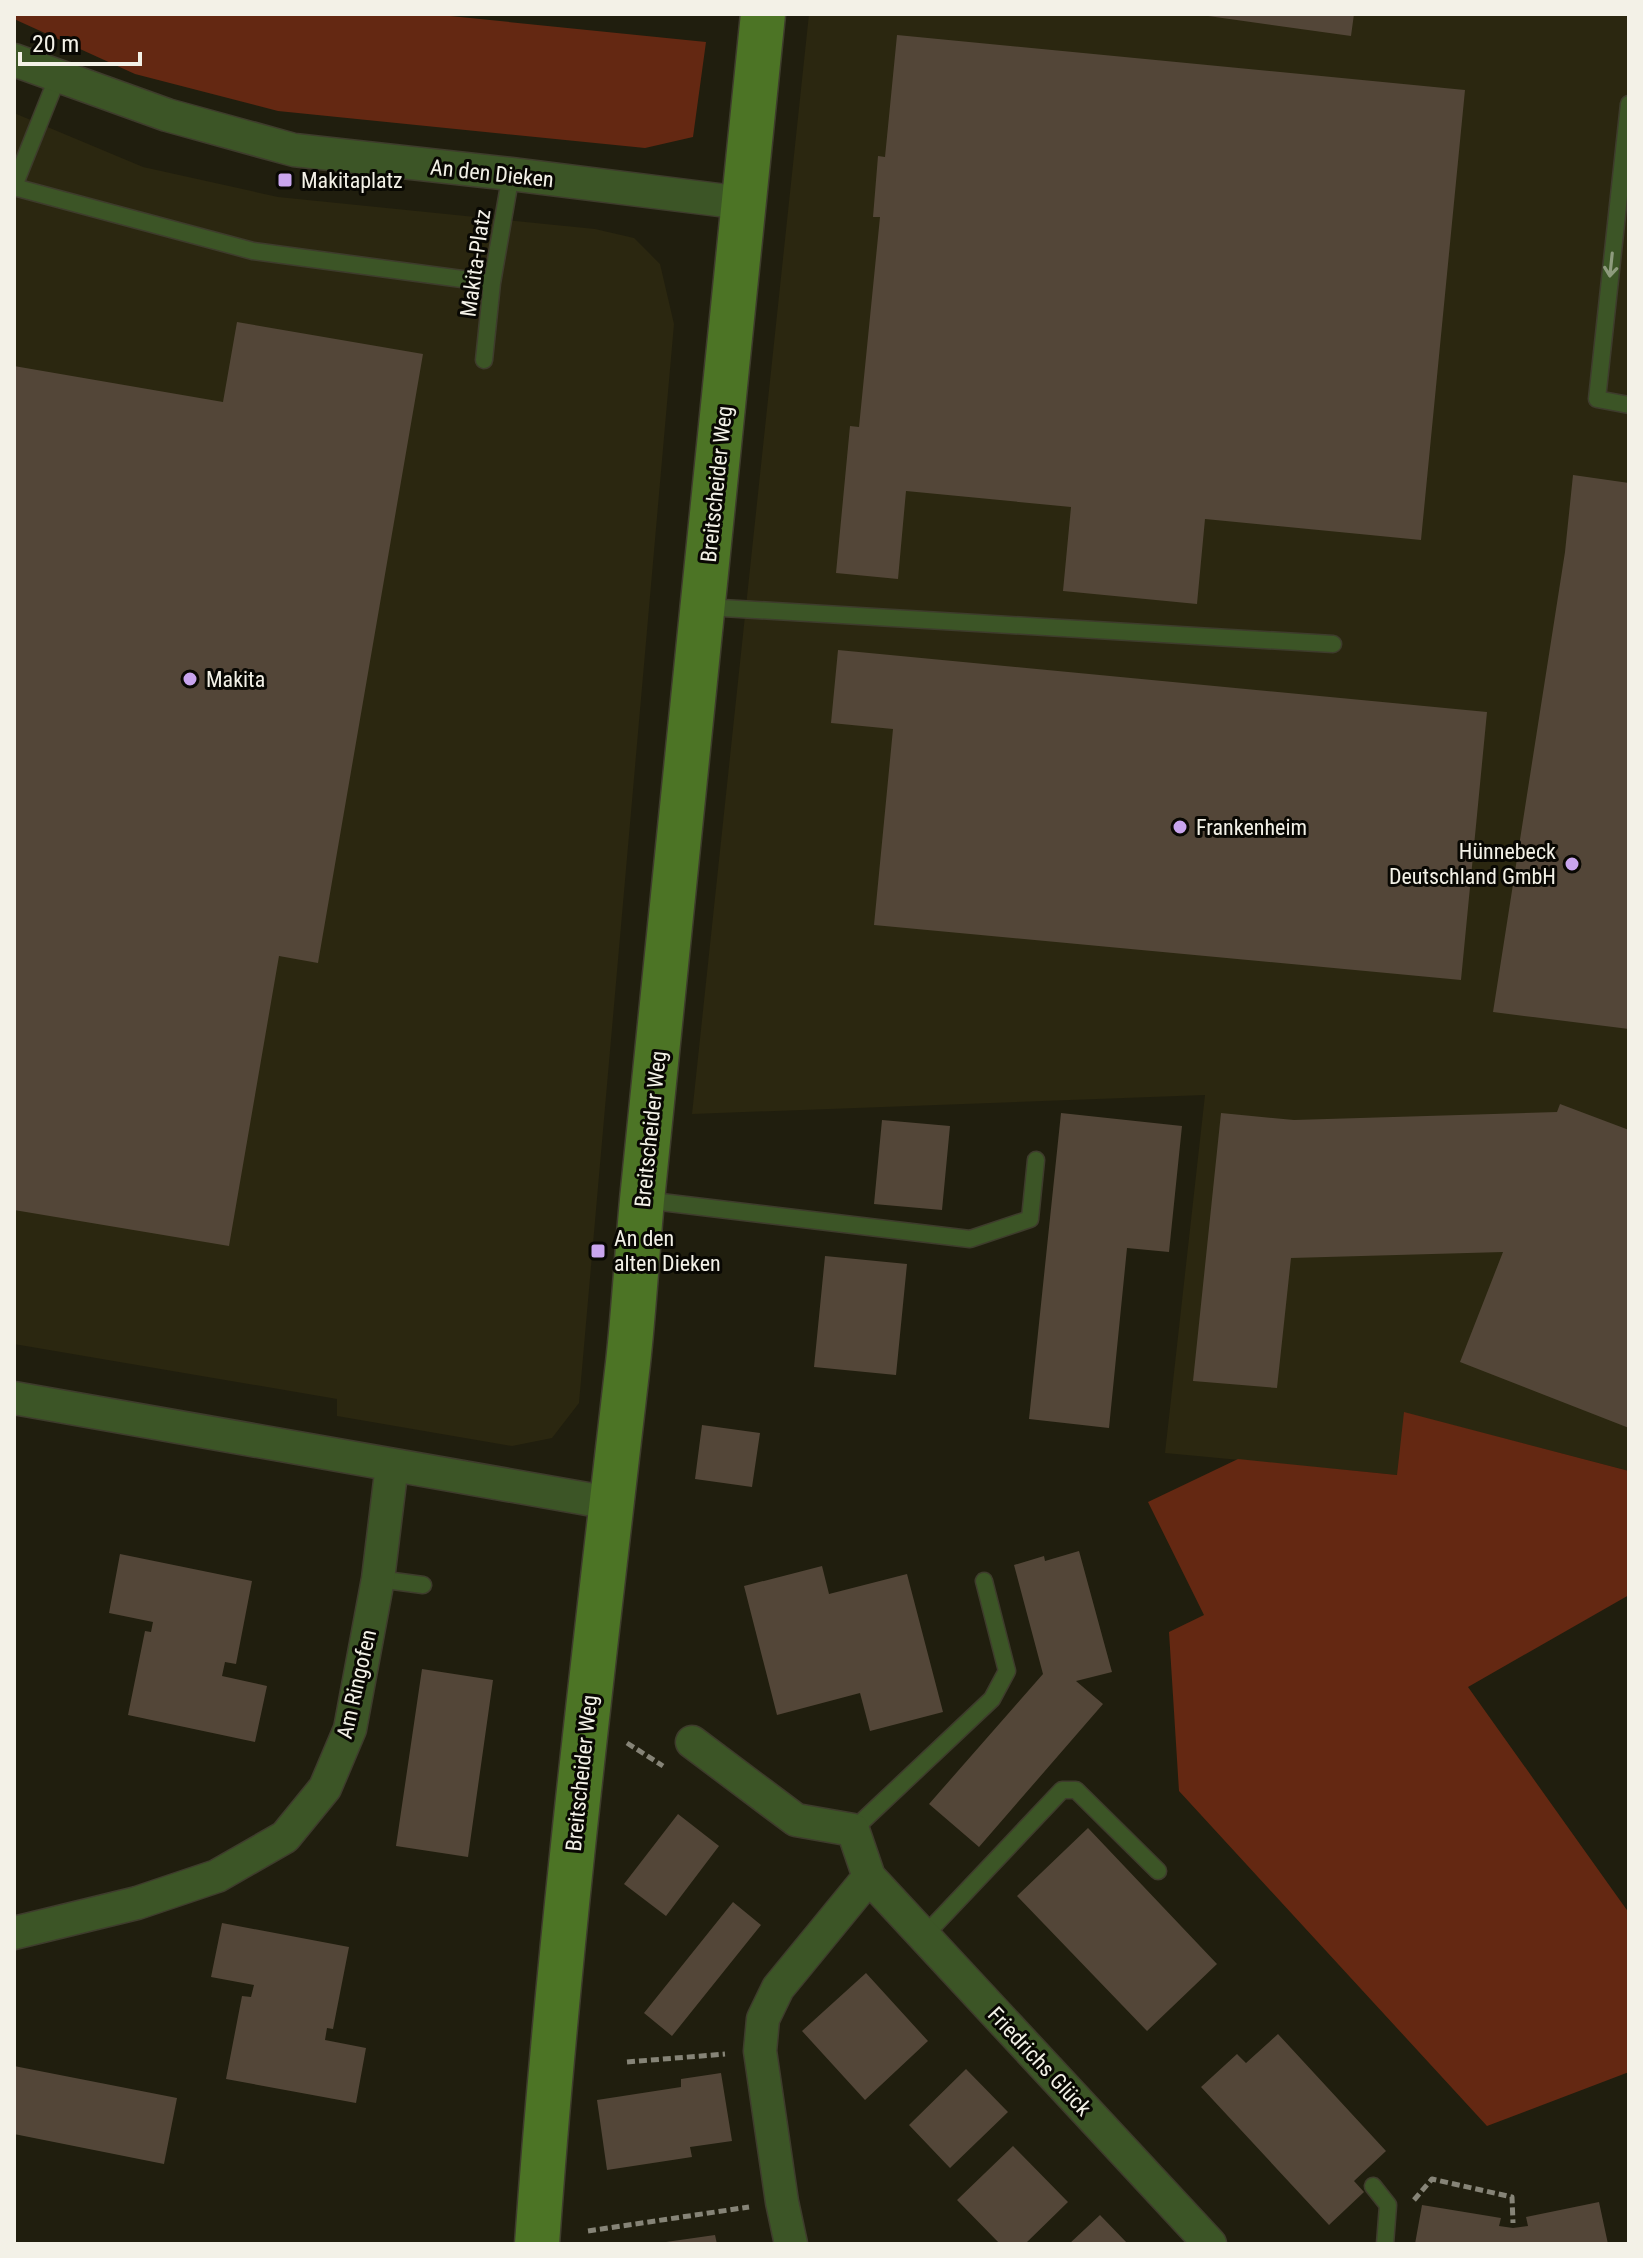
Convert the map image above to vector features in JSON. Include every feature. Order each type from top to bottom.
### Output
[{"type":"main road","name":"Breitscheider Weg","points":[[537,2244],[585,1729],[628,1360],[763,14]]},
{"type":"street","name":"An den Dieken","points":[[14,60],[167,115],[294,150],[743,203]]},
{"type":"street","points":[[14,1398],[610,1503]]},
{"type":"street","name":"Am Ringofen","points":[[14,1933],[137,1903],[217,1876],[285,1837],[325,1788],[350,1729],[378,1579],[392,1465]]},
{"type":"street","points":[[692,1742],[796,1820],[853,1830]]},
{"type":"street","name":"Friedrichs Glück","points":[[853,1830],[869,1877],[1210,2244]]},
{"type":"street","points":[[791,2244],[760,2051],[763,2019],[778,1988],[869,1877]]},
{"type":"lane","points":[[58,76],[14,187],[253,251],[492,283]]},
{"type":"lane","points":[[1629,104],[1597,399],[1629,405]]},
{"type":"lane","name":"Makita-Platz","points":[[484,360],[492,283],[511,174]]},
{"type":"lane","points":[[704,607],[1333,644]]},
{"type":"lane","points":[[642,1200],[970,1239],[1030,1219],[1036,1160]]},
{"type":"lane","points":[[378,1579],[423,1585]]},
{"type":"lane","points":[[853,1830],[992,1699],[1007,1671],[984,1581]]},
{"type":"lane","points":[[924,1936],[1062,1790],[1076,1790],[1158,1871]]},
{"type":"lane","points":[[1373,2186],[1388,2205],[1385,2244]]},
{"type":"path","points":[[585,1729],[628,1743],[671,1772],[692,1742]]},
{"type":"path","points":[[627,2062],[760,2051]]},
{"type":"path","points":[[1413,2203],[1432,2179],[1512,2197],[1513,2223]]},
{"type":"path","points":[[588,2231],[782,2202]]},
{"type":"shaded area","points":[[14,14],[430,14],[706,42],[693,137],[645,148],[278,111],[135,74],[14,19]]},
{"type":"shaded area","points":[[809,14],[1629,14],[1629,1471],[1405,1413],[1398,1475],[1165,1453],[1205,1095],[692,1114]]},
{"type":"shaded area","points":[[14,113],[143,167],[278,197],[595,229],[634,238],[660,264],[674,324],[579,1403],[552,1438],[512,1446],[337,1416],[337,1399],[14,1344]]},
{"type":"shaded area","points":[[1404,1412],[1629,1471],[1629,1595],[1468,1687],[1629,1913],[1629,2072],[1487,2126],[1179,1791],[1169,1632],[1204,1615],[1148,1502],[1238,1459],[1397,1475]]},
{"type":"building","points":[[1194,14],[1354,14],[1351,36]]},
{"type":"building","points":[[897,35],[1465,90],[1421,540],[1205,519],[1197,604],[1063,591],[1071,507],[906,491],[898,579],[836,573],[850,426],[859,427],[880,217],[873,217],[878,156],[885,157]]},
{"type":"building","name":"Makita","points":[[237,322],[423,354],[318,963],[279,956],[229,1246],[14,1210],[14,366],[223,402]]},
{"type":"building","name":"Hünnebeck Deutschland GmbH","points":[[1573,475],[1629,483],[1629,1029],[1493,1012],[1565,552]]},
{"type":"building","name":"Frankenheim","points":[[838,650],[1487,712],[1461,980],[874,925],[893,729],[831,723]]},
{"type":"building","points":[[1560,1104],[1629,1130],[1629,1428],[1460,1362],[1503,1252],[1291,1258],[1277,1388],[1193,1381],[1221,1113],[1294,1120],[1557,1112]]},
{"type":"building","points":[[1061,1113],[1182,1126],[1169,1252],[1127,1248],[1109,1428],[1029,1419]]},
{"type":"building","points":[[882,1120],[950,1126],[942,1210],[874,1204]]},
{"type":"building","points":[[825,1256],[907,1264],[896,1375],[814,1367]]},
{"type":"building","points":[[702,1425],[760,1433],[752,1487],[695,1479]]},
{"type":"building","points":[[1079,1551],[1112,1672],[1076,1681],[1103,1704],[979,1847],[929,1804],[1043,1674],[1014,1565],[1044,1556],[1045,1561]]},
{"type":"building","points":[[120,1554],[252,1581],[236,1664],[225,1662],[222,1676],[267,1686],[255,1742],[128,1715],[145,1631],[151,1632],[153,1622],[109,1613]]},
{"type":"building","points":[[822,1566],[829,1594],[907,1574],[943,1712],[870,1731],[860,1693],[777,1715],[744,1586]]},
{"type":"building","points":[[422,1669],[493,1680],[468,1857],[396,1846]]},
{"type":"building","points":[[678,1814],[719,1846],[666,1916],[624,1884]]},
{"type":"building","points":[[1088,1828],[1217,1964],[1147,2031],[1017,1896]]},
{"type":"building","points":[[733,1902],[761,1925],[672,2036],[644,2013]]},
{"type":"building","points":[[222,1923],[349,1947],[333,2029],[327,2028],[325,2040],[366,2048],[356,2103],[226,2079],[242,1996],[251,1997],[254,1985],[211,1977]]},
{"type":"building","points":[[866,1973],[928,2041],[865,2100],[802,2031]]},
{"type":"building","points":[[1278,2034],[1386,2151],[1354,2181],[1364,2192],[1329,2225],[1201,2087],[1237,2054],[1246,2063]]},
{"type":"building","points":[[14,2066],[177,2098],[164,2164],[14,2134]]},
{"type":"building","points":[[966,2069],[1008,2112],[950,2168],[909,2125]]},
{"type":"building","points":[[721,2073],[732,2141],[690,2147],[692,2157],[607,2170],[597,2100],[681,2087],[681,2079]]},
{"type":"building","points":[[1013,2146],[1068,2202],[1025,2244],[1000,2244],[957,2200]]},
{"type":"building","points":[[1599,2202],[1608,2244],[1415,2244],[1422,2205],[1501,2218],[1499,2226],[1513,2228],[1528,2226],[1526,2217]]},
{"type":"building","points":[[1100,2215],[1128,2244],[1069,2244]]},
{"type":"building","points":[[715,2235],[717,2244],[666,2244],[666,2242]]},
{"type":"place","name":"Makitaplatz","points":[[285,180]]},
{"type":"place","name":"Makita","points":[[190,679]]},
{"type":"place","name":"Frankenheim","points":[[1180,827]]},
{"type":"place","name":"Hünnebeck Deutschland GmbH","points":[[1572,864]]},
{"type":"place","name":"An den alten Dieken","points":[[598,1251]]}]
